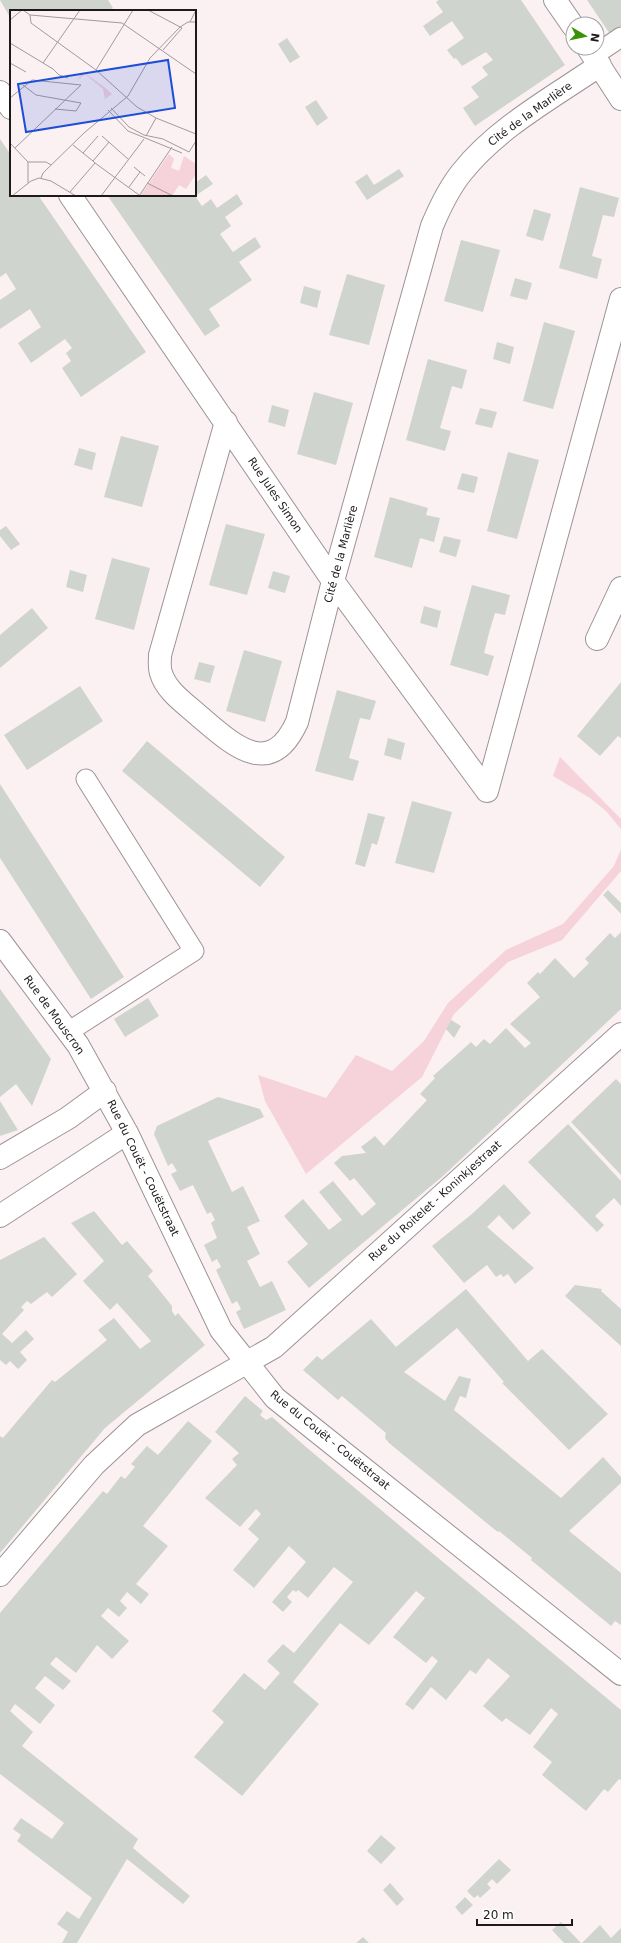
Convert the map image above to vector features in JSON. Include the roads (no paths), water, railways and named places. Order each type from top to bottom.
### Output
[{"type":"street","points":[[555,0],[566,16]]},
{"type":"street","points":[[594,56],[621,99]]},
{"type":"street","name":"Cité de la Marlière","points":[[226,422],[160,655],[160,673],[174,694],[232,744],[251,753],[261,754],[279,747],[286,741],[297,722],[333,581],[432,226],[443,202],[461,173],[481,150],[594,56]]},
{"type":"street","points":[[0,92],[10,107]]},
{"type":"street","name":"Rue Jules Simon","points":[[71,196],[333,581],[487,791],[621,299]]},
{"type":"street","points":[[597,639],[621,588]]},
{"type":"street","name":"Rue de Mouscron","points":[[0,940],[78,1045],[105,1091]]},
{"type":"street","name":"Rue du Roitelet - Koninkjestraat","points":[[0,1575],[94,1465],[137,1425],[274,1347],[621,1034]]},
{"type":"street","points":[[0,1158],[68,1118],[105,1091]]},
{"type":"street","name":"Rue du Couët - Couëtstraat","points":[[105,1091],[127,1133],[221,1330],[246,1364],[275,1398],[621,1674]]},
{"type":"street","points":[[0,1216],[127,1133]]},
{"type":"lane","points":[[605,48],[621,37]]},
{"type":"lane","points":[[68,1032],[194,951],[86,779]]}]
